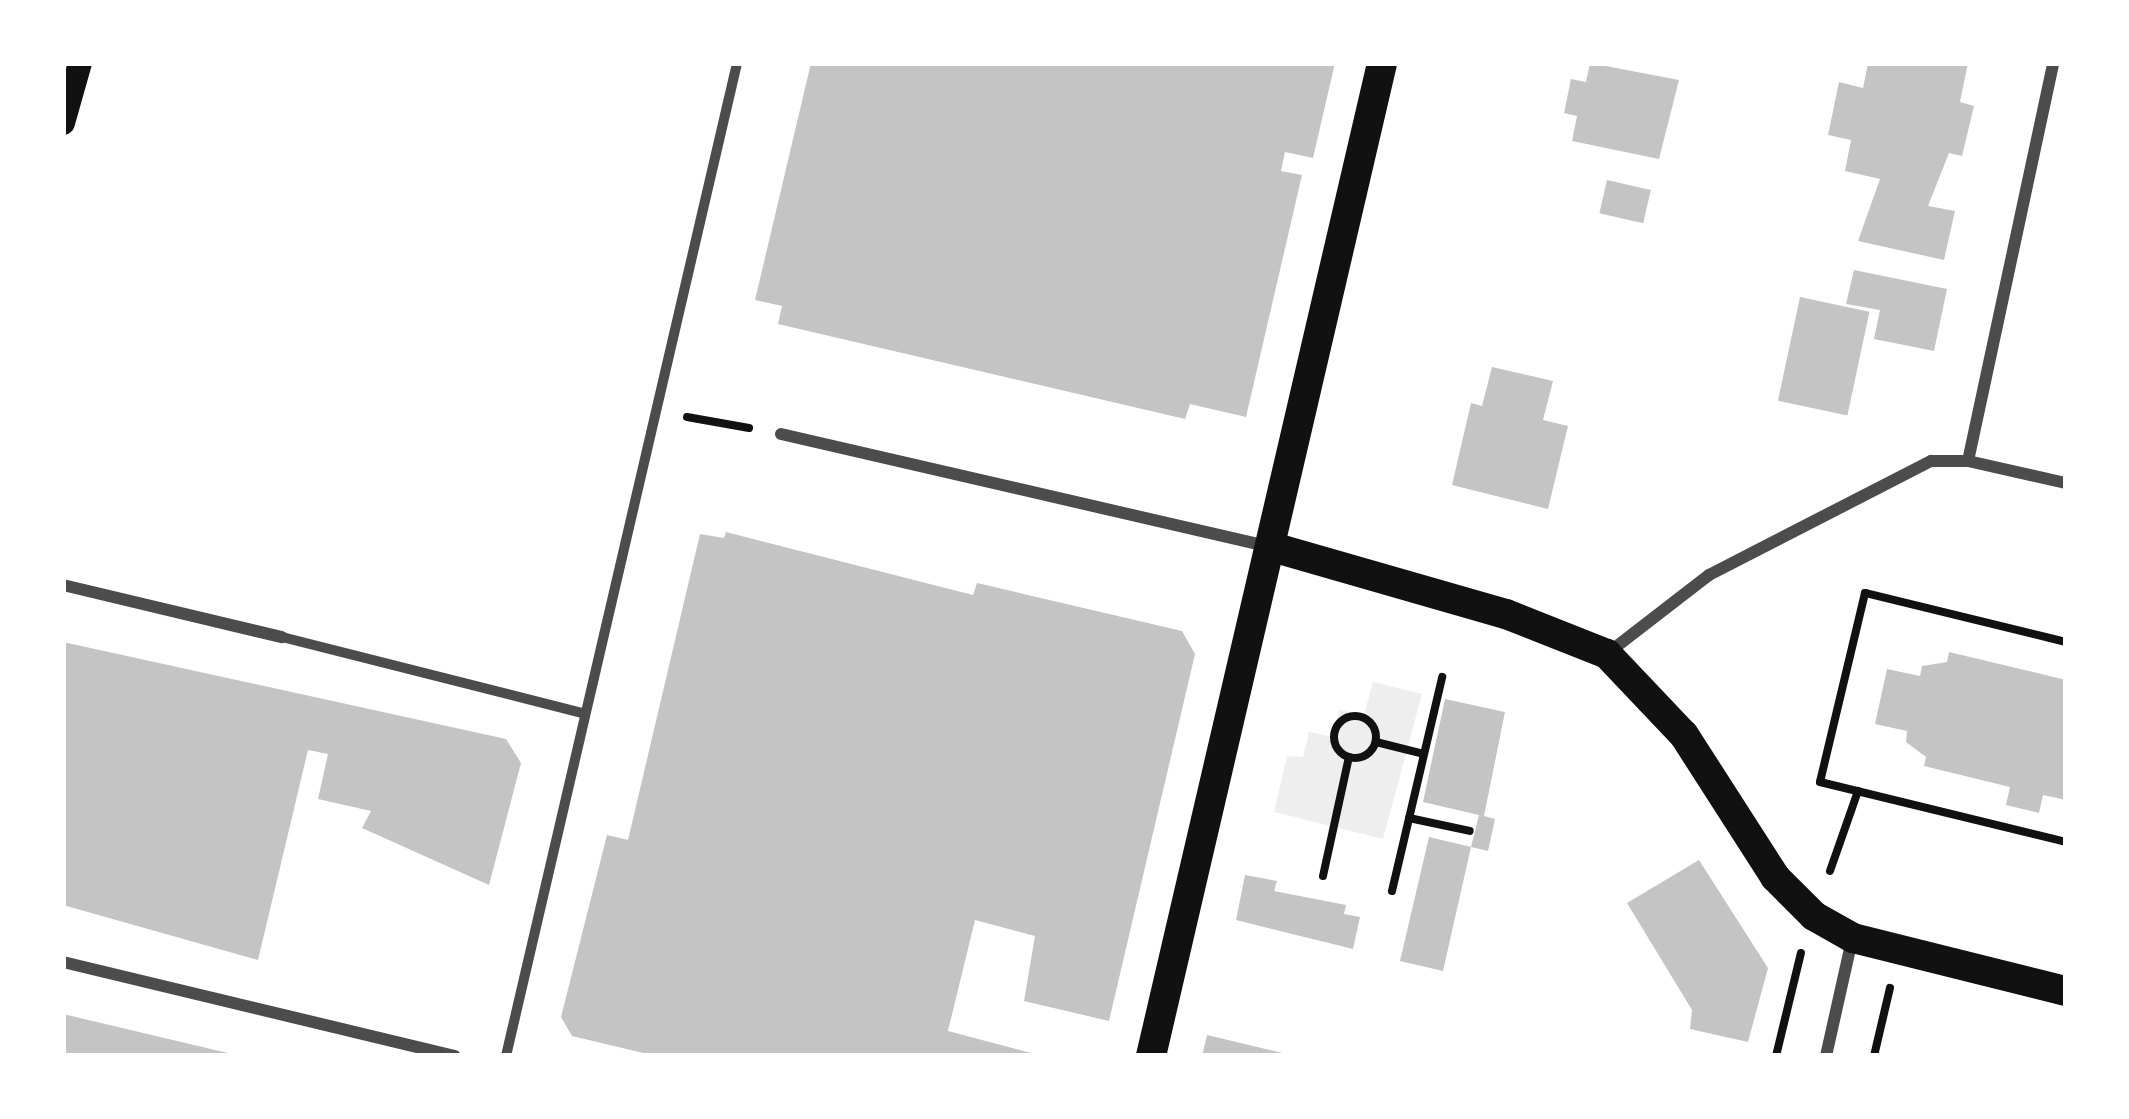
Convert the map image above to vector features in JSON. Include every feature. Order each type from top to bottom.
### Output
[{"type":"main road","points":[[63,123],[80,63]]},
{"type":"main road","points":[[1150,1056],[1382,63]]},
{"type":"main road","points":[[1272,548],[1506,614],[1607,654],[1684,735],[1775,877],[1814,916],[1853,938],[2066,991]]},
{"type":"street","points":[[506,1056],[583,713],[662,413],[737,63]]},
{"type":"street","points":[[1968,461],[2053,63]]},
{"type":"street","points":[[781,434],[1272,548]]},
{"type":"street","points":[[1607,654],[1709,575],[1931,461],[1968,461],[2066,483]]},
{"type":"street","points":[[63,585],[583,713]]},
{"type":"street","points":[[1826,1056],[1853,938]]},
{"type":"street","points":[[63,962],[455,1056]]},
{"type":"path","points":[[662,413],[781,434]]},
{"type":"path","points":[[2066,642],[1865,593],[1820,782],[2066,842]]},
{"type":"path","points":[[1392,891],[1442,677]]},
{"type":"path","points":[[1349,757],[1335,741],[1341,721],[1361,716],[1376,742],[1424,754]]},
{"type":"path","points":[[1349,757],[1364,756],[1376,742]]},
{"type":"path","points":[[1323,876],[1349,757]]},
{"type":"path","points":[[1776,1056],[1814,916],[1858,791]]},
{"type":"path","points":[[1409,818],[1470,831]]},
{"type":"shaded area","points":[[1373,682],[1422,694],[1383,839],[1274,812],[1287,756],[1303,757],[1309,732],[1333,737],[1339,710],[1364,715]]},
{"type":"building","points":[[811,63],[1335,63],[1313,158],[1285,152],[1281,171],[1302,175],[1246,417],[1190,404],[1185,419],[778,324],[782,306],[755,300]]},
{"type":"building","points":[[1590,63],[1679,80],[1659,159],[1572,141],[1577,116],[1564,113],[1571,79],[1586,82]]},
{"type":"building","points":[[1868,63],[1968,63],[1960,102],[1974,106],[1962,156],[1949,153],[1928,206],[1955,211],[1944,260],[1858,241],[1880,179],[1845,171],[1851,140],[1828,135],[1839,82],[1863,88]]},
{"type":"building","points":[[1607,180],[1651,190],[1643,223],[1599,213]]},
{"type":"building","points":[[1854,270],[1947,289],[1934,351],[1874,339],[1880,310],[1846,304]]},
{"type":"building","points":[[1800,297],[1869,312],[1847,415],[1778,401]]},
{"type":"building","points":[[1492,367],[1553,381],[1543,420],[1568,426],[1548,509],[1452,485],[1471,403],[1482,406]]},
{"type":"building","points":[[726,532],[973,595],[977,583],[1182,631],[1195,654],[1109,1021],[1024,1001],[1035,936],[975,920],[948,1031],[1042,1056],[656,1056],[572,1036],[561,1017],[607,835],[628,840],[700,534],[724,538]]},
{"type":"building","points":[[63,642],[506,739],[521,763],[489,885],[362,828],[371,811],[318,799],[328,754],[308,750],[258,960],[63,905]]},
{"type":"building","points":[[1949,652],[2066,680],[2066,800],[2043,795],[2039,813],[2006,805],[2010,787],[1924,766],[1926,757],[1906,742],[1907,731],[1875,724],[1887,669],[1920,676],[1922,666],[1947,662]]},
{"type":"building","points":[[1445,699],[1505,712],[1484,816],[1495,819],[1488,851],[1471,847],[1479,815],[1423,802]]},
{"type":"building","points":[[1429,837],[1471,847],[1443,971],[1400,961]]},
{"type":"building","points":[[1699,860],[1768,968],[1748,1042],[1690,1029],[1692,1010],[1627,903]]},
{"type":"building","points":[[1245,875],[1277,881],[1274,891],[1346,905],[1344,914],[1360,917],[1353,949],[1236,920]]},
{"type":"building","points":[[63,1014],[232,1054],[232,1056],[63,1056]]},
{"type":"building","points":[[1207,1035],[1287,1054],[1202,1056]]}]
